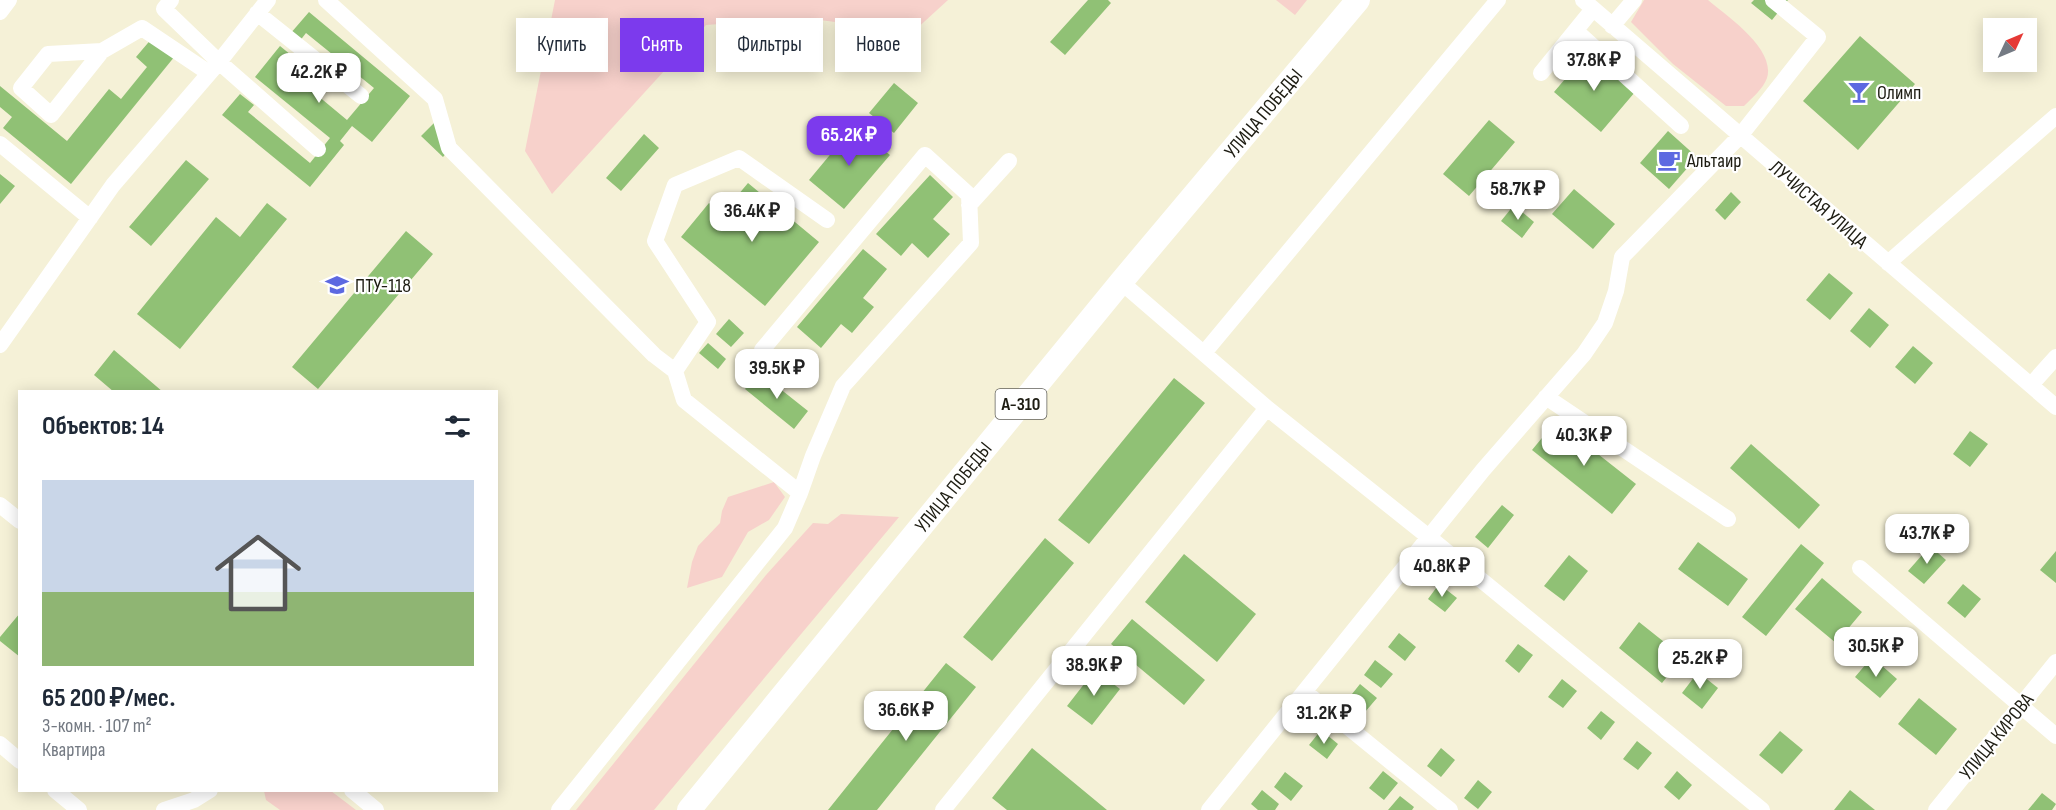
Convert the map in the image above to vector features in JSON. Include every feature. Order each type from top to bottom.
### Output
[{"type":"highway","name":"УЛИЦА ПОБЕДЫ","points":[[689,810],[1121,282],[1358,0]]},
{"type":"street","points":[[171,0],[164,9],[214,68]]},
{"type":"street","points":[[0,345],[113,185],[214,68],[268,0]]},
{"type":"street","points":[[326,0],[435,99],[450,148],[654,355],[675,370],[684,400],[800,493]]},
{"type":"street","points":[[1204,353],[1498,0]]},
{"type":"street","points":[[1612,26],[1634,0]]},
{"type":"street","points":[[1209,810],[1483,470],[1584,354],[1605,323],[1616,291],[1622,258],[1740,136],[1818,37],[1773,0]]},
{"type":"street","points":[[1541,73],[1576,31],[1588,5]]},
{"type":"street","name":"ЛУЧИСТАЯ УЛИЦА","points":[[1588,5],[2056,407]]},
{"type":"street","points":[[257,13],[361,96]]},
{"type":"street","points":[[102,51],[48,54],[21,88],[51,115],[102,51],[142,28],[214,68],[318,149]]},
{"type":"street","points":[[1576,31],[1681,126]]},
{"type":"street","points":[[1888,263],[2056,116]]},
{"type":"street","points":[[0,144],[90,218]]},
{"type":"street","points":[[559,810],[785,528],[843,386],[971,243],[969,195],[925,155],[762,350]]},
{"type":"street","points":[[675,370],[708,322],[655,241],[675,185],[739,159],[827,220]]},
{"type":"street","points":[[969,205],[1009,161]]},
{"type":"street","points":[[1121,282],[1267,408],[1430,538],[1762,810]]},
{"type":"street","points":[[2031,385],[2056,357]]},
{"type":"street","points":[[1546,397],[1728,519]]},
{"type":"street","points":[[943,810],[1267,408]]},
{"type":"street","points":[[0,505],[18,518]]},
{"type":"street","points":[[1860,568],[2056,736]]},
{"type":"street","name":"УЛИЦА КИРОВА","points":[[1936,810],[2056,662]]},
{"type":"street","points":[[1305,692],[1450,810]]},
{"type":"street","points":[[0,744],[18,759]]},
{"type":"street","points":[[57,792],[79,810]]},
{"type":"street","points":[[164,810],[194,800],[207,792]]},
{"type":"street","points":[[354,792],[376,810]]},
{"type":"shaded area","points":[[555,0],[948,0],[921,25],[921,18],[835,18],[835,22],[823,20],[823,18],[716,18],[716,24],[704,27],[704,18],[620,18],[620,72],[663,72],[552,194],[525,151],[541,72],[608,72],[608,18],[551,18]]},
{"type":"shaded area","points":[[1276,0],[1307,0],[1295,15]]},
{"type":"shaded area","points":[[1644,0],[1708,0],[1748,34],[1757,45],[1768,67],[1767,78],[1763,86],[1744,106],[1726,106],[1673,64],[1631,22]]},
{"type":"shaded area","points":[[774,482],[785,497],[769,520],[748,532],[722,577],[687,588],[698,546],[720,523],[728,497]]},
{"type":"shaded area","points":[[841,514],[899,517],[654,810],[576,810],[766,575],[813,523],[828,524]]},
{"type":"shaded area","points":[[264,792],[332,792],[356,810],[280,810],[266,800]]},
{"type":"building","points":[[1088,0],[1108,0],[1111,3],[1065,55],[1050,42]]},
{"type":"building","points":[[1754,0],[1788,0],[1772,20],[1751,3]]},
{"type":"building","points":[[309,12],[410,96],[372,142],[352,126],[340,141],[344,145],[310,187],[222,115],[240,94],[254,105],[248,112],[310,163],[330,138],[255,77],[280,46],[291,55],[282,66],[347,120],[374,88],[306,33],[299,42],[290,34]]},
{"type":"building","name":"Олимп","points":[[1860,36],[1915,84],[1858,150],[1803,101]]},
{"type":"building","points":[[153,37],[175,56],[71,184],[3,128],[12,117],[0,107],[0,86],[67,141],[109,89],[121,99],[147,67],[136,57]]},
{"type":"building","points":[[1588,52],[1635,92],[1601,132],[1554,92]]},
{"type":"building","points":[[894,83],[918,103],[894,133],[869,113]]},
{"type":"building","points":[[1489,120],[1515,142],[1469,196],[1443,174]]},
{"type":"building","points":[[434,123],[455,143],[443,157],[421,136]]},
{"type":"building","points":[[854,126],[890,155],[844,209],[809,180]]},
{"type":"building","name":"Альтаир","points":[[1668,131],[1697,157],[1669,189],[1640,163]]},
{"type":"building","points":[[644,134],[659,148],[621,191],[606,178]]},
{"type":"building","points":[[186,160],[209,179],[151,246],[129,227]]},
{"type":"building","points":[[0,174],[15,186],[0,204]]},
{"type":"building","points":[[930,175],[953,197],[933,219],[950,234],[928,258],[912,243],[901,256],[876,234]]},
{"type":"building","points":[[748,183],[819,242],[765,306],[681,237],[709,203],[722,214]]},
{"type":"building","points":[[1574,189],[1615,224],[1593,249],[1552,214]]},
{"type":"building","points":[[1731,192],[1741,202],[1725,220],[1715,210]]},
{"type":"building","points":[[267,203],[287,219],[180,349],[137,314],[216,217],[240,237]]},
{"type":"building","points":[[1514,205],[1534,222],[1522,238],[1501,221]]},
{"type":"building","points":[[406,231],[433,254],[318,389],[292,367]]},
{"type":"building","points":[[863,249],[887,269],[863,298],[874,307],[852,333],[841,324],[821,348],[797,327]]},
{"type":"building","points":[[1829,273],[1853,293],[1830,320],[1806,300]]},
{"type":"building","points":[[1869,308],[1889,325],[1870,348],[1850,331]]},
{"type":"building","points":[[729,319],[744,333],[731,347],[716,334]]},
{"type":"building","points":[[708,343],[726,359],[718,369],[699,353]]},
{"type":"building","points":[[1913,346],[1933,363],[1915,384],[1895,367]]},
{"type":"building","points":[[114,350],[161,390],[112,390],[94,375]]},
{"type":"building","points":[[759,372],[808,411],[794,429],[745,389]]},
{"type":"building","points":[[1174,378],[1205,403],[1089,544],[1058,520]]},
{"type":"building","points":[[1556,421],[1636,484],[1612,514],[1532,450]]},
{"type":"building","points":[[1970,431],[1988,444],[1970,467],[1953,454]]},
{"type":"building","points":[[1751,444],[1820,505],[1799,529],[1730,468]]},
{"type":"building","points":[[1502,505],[1514,515],[1488,548],[1475,537]]},
{"type":"building","points":[[1045,538],[1074,563],[992,661],[963,637]]},
{"type":"building","points":[[1698,542],[1748,579],[1728,606],[1678,569]]},
{"type":"building","points":[[1801,544],[1824,563],[1766,636],[1742,617]]},
{"type":"building","points":[[1930,546],[1946,560],[1924,584],[1908,571]]},
{"type":"building","points":[[2056,551],[2056,583],[2040,570]]},
{"type":"building","points":[[1184,554],[1256,614],[1217,662],[1145,602]]},
{"type":"building","points":[[1569,555],[1588,571],[1564,601],[1544,586]]},
{"type":"building","points":[[1822,578],[1862,612],[1836,643],[1795,609]]},
{"type":"building","points":[[1439,584],[1457,598],[1445,612],[1428,599]]},
{"type":"building","points":[[1963,584],[1981,599],[1965,618],[1947,603]]},
{"type":"building","points":[[18,615],[18,655],[0,641],[0,637]]},
{"type":"building","points":[[1132,619],[1205,680],[1184,705],[1111,644]]},
{"type":"building","points":[[1639,622],[1683,657],[1662,683],[1619,648]]},
{"type":"building","points":[[1399,633],[1416,647],[1405,661],[1388,647]]},
{"type":"building","points":[[1518,644],[1533,655],[1519,673],[1505,661]]},
{"type":"building","points":[[1872,657],[1897,679],[1880,698],[1855,677]]},
{"type":"building","points":[[1375,660],[1393,674],[1381,688],[1364,675]]},
{"type":"building","points":[[946,663],[976,687],[877,810],[828,810]]},
{"type":"building","points":[[1095,670],[1120,689],[1092,725],[1067,706]]},
{"type":"building","points":[[1698,672],[1718,688],[1702,709],[1682,693]]},
{"type":"building","points":[[1562,679],[1577,691],[1563,708],[1548,697]]},
{"type":"building","points":[[1360,684],[1377,698],[1365,712],[1348,699]]},
{"type":"building","points":[[1919,698],[1957,729],[1936,755],[1898,724]]},
{"type":"building","points":[[1601,711],[1615,722],[1601,740],[1587,728]]},
{"type":"building","points":[[1321,730],[1338,744],[1327,759],[1309,745]]},
{"type":"building","points":[[1780,731],[1803,750],[1782,774],[1759,755]]},
{"type":"building","points":[[1637,741],[1652,753],[1638,770],[1623,759]]},
{"type":"building","points":[[1032,748],[1107,810],[1007,810],[992,798]]},
{"type":"building","points":[[1441,748],[1455,760],[1441,777],[1427,766]]},
{"type":"building","points":[[1383,771],[1398,783],[1384,800],[1369,788]]},
{"type":"building","points":[[1677,771],[1692,785],[1679,800],[1664,787]]},
{"type":"building","points":[[1285,772],[1303,786],[1291,801],[1274,787]]},
{"type":"building","points":[[1478,780],[1492,792],[1478,809],[1464,798]]},
{"type":"building","points":[[1262,790],[1279,804],[1275,810],[1258,810],[1251,804]]},
{"type":"building","points":[[1850,790],[1875,810],[1834,810]]},
{"type":"building","points":[[2042,793],[2056,804],[2052,810],[2028,810]]},
{"type":"building","points":[[1400,796],[1414,807],[1412,810],[1388,810]]},
{"type":"place","name":"Олимп","points":[[1859,92]]},
{"type":"place","name":"Альтаир","points":[[1669,160]]},
{"type":"place","name":"ПТУ-118","points":[[337,285]]}]
